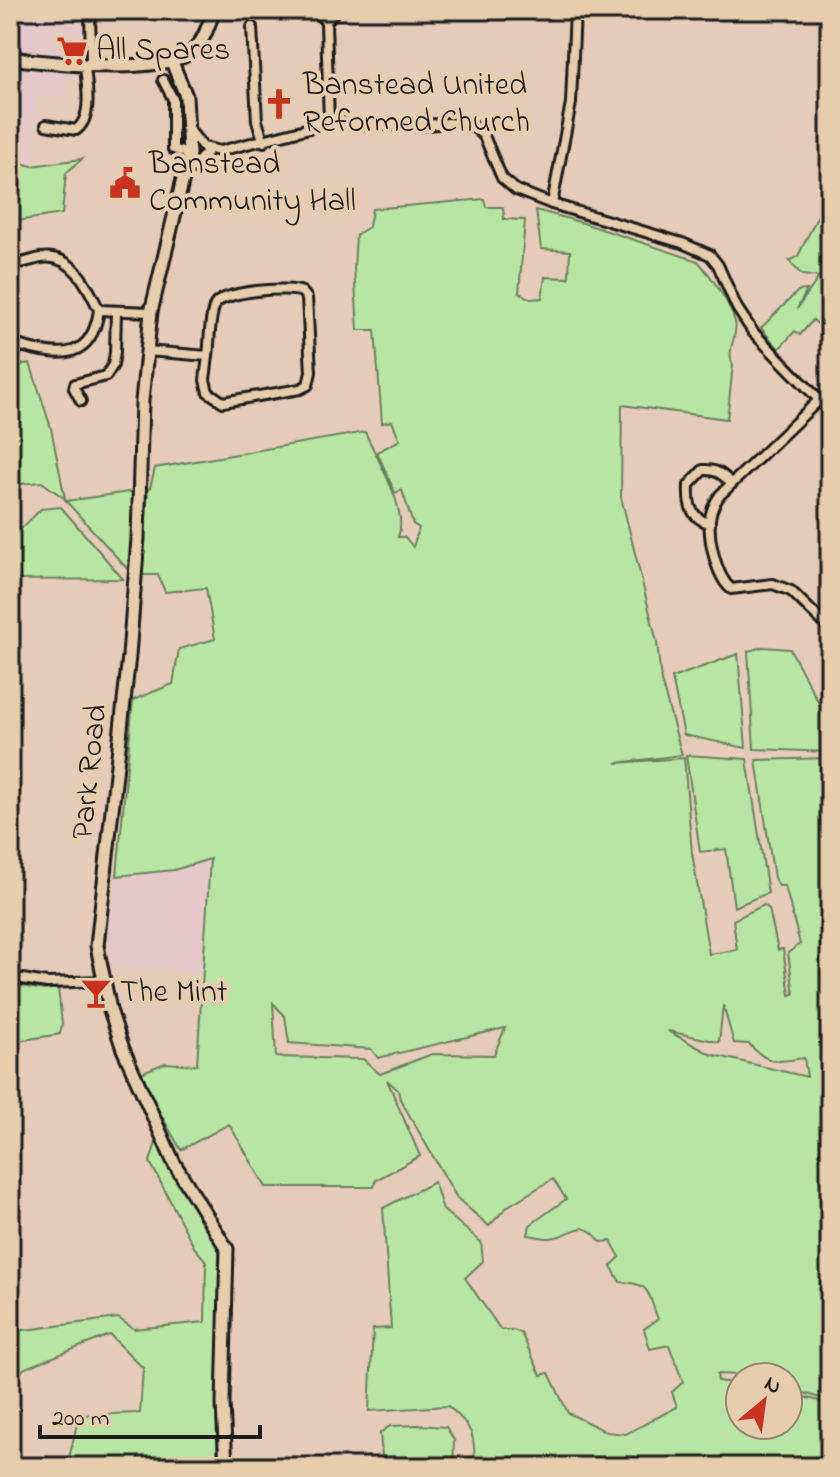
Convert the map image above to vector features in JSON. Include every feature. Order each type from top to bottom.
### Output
[{"type":"street","points":[[46,125],[76,130],[83,123],[87,105],[90,10]]},
{"type":"street","points":[[10,58],[47,63],[172,62],[195,49],[205,36],[214,10]]},
{"type":"street","points":[[315,10],[326,22],[329,123]]},
{"type":"street","points":[[326,22],[336,10]]},
{"type":"street","points":[[552,204],[571,103],[575,10]]},
{"type":"street","points":[[252,27],[257,121],[264,142]]},
{"type":"street","name":"Park Road","points":[[172,62],[190,131],[189,154],[151,312],[142,401],[138,538],[129,656],[97,946],[102,981],[123,1049],[174,1163],[227,1249],[223,1403],[226,1467]]},
{"type":"street","points":[[163,80],[180,97],[173,149],[189,154]]},
{"type":"street","points":[[190,131],[209,150],[228,150],[329,123],[472,125],[488,142],[502,178],[516,190],[682,243],[710,255],[753,332],[830,411]]},
{"type":"street","points":[[185,175],[209,150]]},
{"type":"street","points":[[10,262],[20,264],[43,258],[66,264],[84,279],[99,310],[92,339],[78,349],[41,352],[21,346],[14,353]]},
{"type":"street","points":[[286,288],[302,292],[307,298],[311,372],[308,385],[235,400],[217,400],[206,387],[208,356],[215,305],[224,297],[286,288]]},
{"type":"street","points":[[99,310],[151,312]]},
{"type":"street","points":[[81,401],[74,388],[77,382],[106,376],[113,365],[116,311]]},
{"type":"street","points":[[147,351],[208,356]]},
{"type":"street","points":[[819,400],[731,483],[715,502],[710,524],[715,553],[725,583],[731,589],[773,584],[791,591],[830,629]]},
{"type":"street","points":[[710,524],[700,521],[692,513],[689,485],[703,470],[718,471],[731,483]]},
{"type":"street","points":[[10,977],[47,983],[102,981]]},
{"type":"shaded area","points":[[87,16],[87,56],[68,74],[66,98],[39,95],[32,166],[10,160],[10,17]]},
{"type":"shaded area","points":[[210,858],[202,971],[110,964],[108,927],[117,876],[174,870]]},
{"type":"green space","points":[[82,159],[66,173],[62,214],[10,222],[10,160],[32,166]]},
{"type":"green space","points":[[830,191],[830,332],[813,320],[800,335],[795,331],[779,349],[761,328],[798,291],[807,290],[797,309],[819,277],[802,275],[789,261],[798,256]]},
{"type":"green space","points":[[484,199],[486,207],[503,207],[504,219],[525,220],[519,293],[531,299],[542,298],[545,277],[568,278],[570,251],[541,249],[536,210],[698,261],[720,290],[733,315],[736,327],[730,354],[733,365],[727,419],[622,405],[621,497],[657,642],[661,681],[682,755],[616,763],[684,758],[692,853],[709,954],[737,950],[733,920],[764,905],[769,909],[778,950],[783,949],[790,995],[794,994],[788,953],[800,944],[785,886],[779,886],[774,878],[756,760],[830,758],[830,1401],[830,1467],[475,1467],[471,1432],[448,1406],[369,1411],[373,1329],[391,1328],[383,1208],[434,1182],[443,1210],[481,1242],[483,1261],[465,1278],[501,1330],[521,1333],[541,1375],[549,1373],[568,1413],[607,1432],[626,1434],[677,1407],[672,1392],[683,1382],[669,1345],[650,1349],[644,1329],[658,1319],[650,1296],[643,1287],[620,1282],[611,1266],[620,1257],[611,1241],[601,1242],[582,1228],[558,1237],[528,1235],[530,1225],[566,1199],[553,1179],[508,1206],[489,1226],[457,1198],[400,1099],[398,1090],[387,1080],[420,1156],[376,1180],[374,1187],[266,1187],[229,1124],[181,1150],[138,1074],[165,1063],[197,1065],[210,859],[174,870],[117,876],[133,700],[173,684],[179,649],[215,639],[206,588],[165,592],[158,575],[142,575],[148,489],[155,468],[365,432],[396,499],[400,526],[398,537],[405,537],[413,547],[419,528],[413,524],[402,490],[395,493],[377,452],[400,440],[392,421],[382,423],[375,330],[358,330],[354,268],[356,235],[369,227],[372,209]],"holes":[[[273,1003],[285,1016],[289,1043],[371,1049],[378,1058],[505,1028],[494,1055],[432,1054],[380,1074],[363,1059],[276,1057]],[[723,1005],[734,1043],[749,1044],[774,1061],[804,1058],[807,1077],[710,1054],[668,1031],[719,1042]]]},
{"type":"green space","points":[[30,363],[51,428],[65,499],[42,482],[10,485],[10,367]]},
{"type":"green space","points":[[136,491],[131,573],[66,501]]},
{"type":"green space","points":[[61,507],[123,579],[10,580],[10,528],[23,527],[41,509]]},
{"type":"green space","points":[[763,647],[790,649],[829,722],[830,752],[754,749],[748,651]]},
{"type":"green space","points":[[738,654],[746,748],[684,735],[672,678]]},
{"type":"green space","points":[[686,755],[747,759],[768,893],[734,907],[726,849],[700,852]]},
{"type":"green space","points":[[10,984],[44,990],[58,988],[62,1024],[60,1034],[10,1042]]},
{"type":"green space","points":[[157,1139],[219,1251],[217,1467],[67,1467],[79,1415],[140,1413],[143,1368],[110,1335],[25,1368],[10,1381],[10,1332],[118,1318],[134,1329],[205,1322],[206,1261],[194,1247],[150,1162]]},
{"type":"green space","points":[[390,1426],[446,1427],[454,1440],[453,1467],[383,1467],[380,1433]]},
{"type":"place","name":"All Spares","points":[[72,51]]},
{"type":"place","name":"Banstead United Reformed Church","points":[[279,104]]},
{"type":"place","name":"Banstead Community Hall","points":[[125,183]]},
{"type":"place","name":"The Mint","points":[[96,993]]}]
